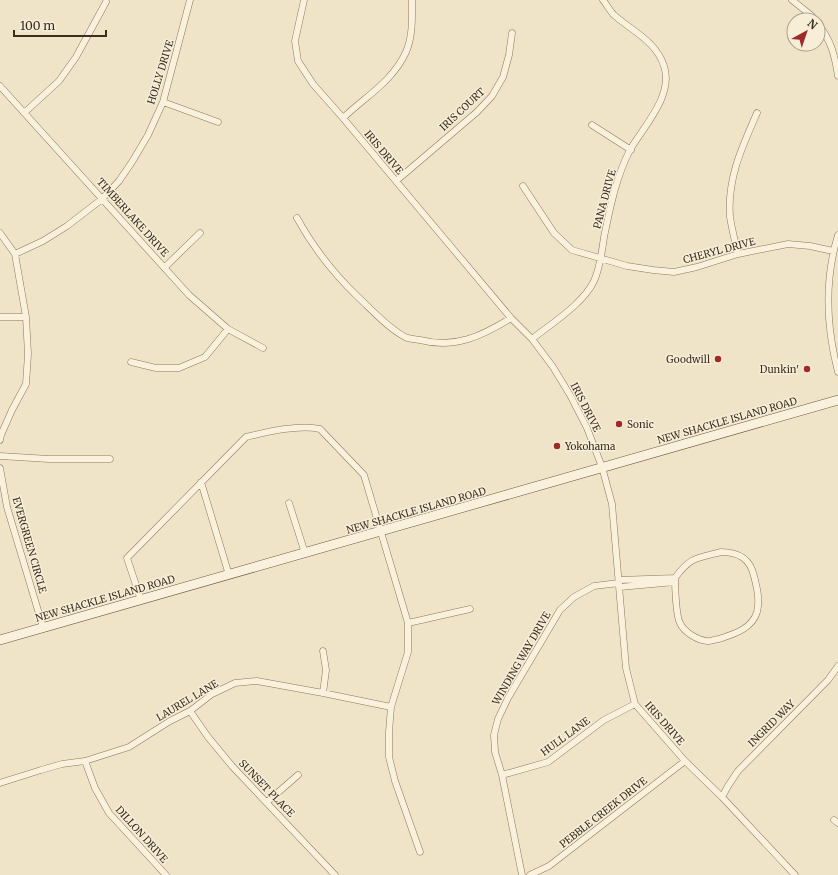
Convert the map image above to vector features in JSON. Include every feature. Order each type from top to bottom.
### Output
[{"type":"main road","name":"NEW SHACKLE ISLAND ROAD","points":[[0,640],[382,531],[602,466],[838,400]]},
{"type":"street","name":"HOLLY DRIVE","points":[[15,254],[43,241],[67,226],[102,199],[120,181],[148,135],[163,102],[190,0]]},
{"type":"street","name":"IRIS DRIVE","points":[[304,0],[295,41],[298,61],[312,84],[343,118],[512,318],[532,339],[570,394],[587,428],[602,466],[612,504],[626,668],[635,704],[685,761],[722,797],[795,875]]},
{"type":"street","points":[[343,118],[392,74],[406,51],[412,25],[412,0]]},
{"type":"street","name":"PANA DRIVE","points":[[532,339],[578,302],[593,282],[600,259],[614,193],[621,170],[631,150],[652,118],[662,98],[665,83],[664,66],[655,49],[642,36],[612,13],[603,0]]},
{"type":"street","points":[[792,0],[806,12]]},
{"type":"street","points":[[24,113],[59,81],[76,57],[106,2]]},
{"type":"street","name":"IRIS COURT","points":[[396,181],[477,112],[492,96],[503,77],[510,55],[512,33]]},
{"type":"street","points":[[826,34],[835,58],[838,76]]},
{"type":"street","name":"TIMBERLAKE DRIVE","points":[[0,86],[189,295],[228,329],[263,348]]},
{"type":"street","points":[[163,102],[218,122]]},
{"type":"street","points":[[738,254],[730,218],[732,179],[738,157],[757,113]]},
{"type":"street","points":[[592,125],[631,150]]},
{"type":"street","name":"CHERYL DRIVE","points":[[523,186],[554,233],[572,250],[627,266],[674,272],[697,267],[738,254],[788,244],[810,246],[833,251]]},
{"type":"street","points":[[297,218],[309,240],[330,267],[381,319],[406,337],[431,343],[465,341],[490,331],[512,318]]},
{"type":"street","points":[[0,233],[15,254],[26,317],[28,354],[26,384],[12,410],[0,440]]},
{"type":"street","points":[[165,267],[200,233]]},
{"type":"street","points":[[838,235],[833,251],[828,289],[830,332],[838,372]]},
{"type":"street","points":[[0,317],[26,317]]},
{"type":"street","points":[[131,362],[156,368],[179,368],[205,358],[228,329]]},
{"type":"street","points":[[141,600],[127,558],[246,438],[267,432],[311,427],[320,429],[364,474],[408,623],[408,652],[391,707],[389,757],[395,781],[420,852]]},
{"type":"street","points":[[0,456],[49,459],[110,459]]},
{"type":"street","name":"EVERGREEN CIRCLE","points":[[0,468],[7,506],[43,627]]},
{"type":"street","points":[[201,482],[229,575]]},
{"type":"street","points":[[289,503],[305,553]]},
{"type":"street","points":[[721,552],[731,552],[737,554],[749,562],[753,569],[759,600],[756,613],[747,627],[734,634],[708,642],[697,638],[683,629],[679,622],[675,580],[682,567],[690,560],[721,552]]},
{"type":"street","name":"WINDING WAY DRIVE","points":[[522,875],[502,776],[495,752],[494,735],[498,719],[508,698],[560,610],[574,597],[594,586],[675,580]]},
{"type":"street","points":[[408,623],[470,609]]},
{"type":"street","points":[[323,651],[326,670],[323,693]]},
{"type":"street","name":"INGRID WAY","points":[[722,797],[738,771],[824,683],[838,666]]},
{"type":"street","name":"LAUREL LANE","points":[[0,783],[55,766],[85,761],[129,747],[190,710],[212,694],[235,683],[257,681],[391,707]]},
{"type":"street","name":"HULL LANE","points":[[502,776],[548,762],[604,720],[635,704]]},
{"type":"street","name":"SUNSET PLACE","points":[[190,710],[208,737],[232,766],[335,875]]},
{"type":"street","name":"DILLON DRIVE","points":[[85,761],[94,788],[109,813],[166,875]]},
{"type":"street","name":"PEBBLE CREEK DRIVE","points":[[530,875],[549,866],[685,761]]},
{"type":"street","points":[[267,802],[298,775]]},
{"type":"place","name":"Goodwill","points":[[718,359]]},
{"type":"place","name":"Dunkin'","points":[[807,369]]},
{"type":"place","name":"Sonic","points":[[619,424]]},
{"type":"place","name":"Yokohama","points":[[557,446]]}]
